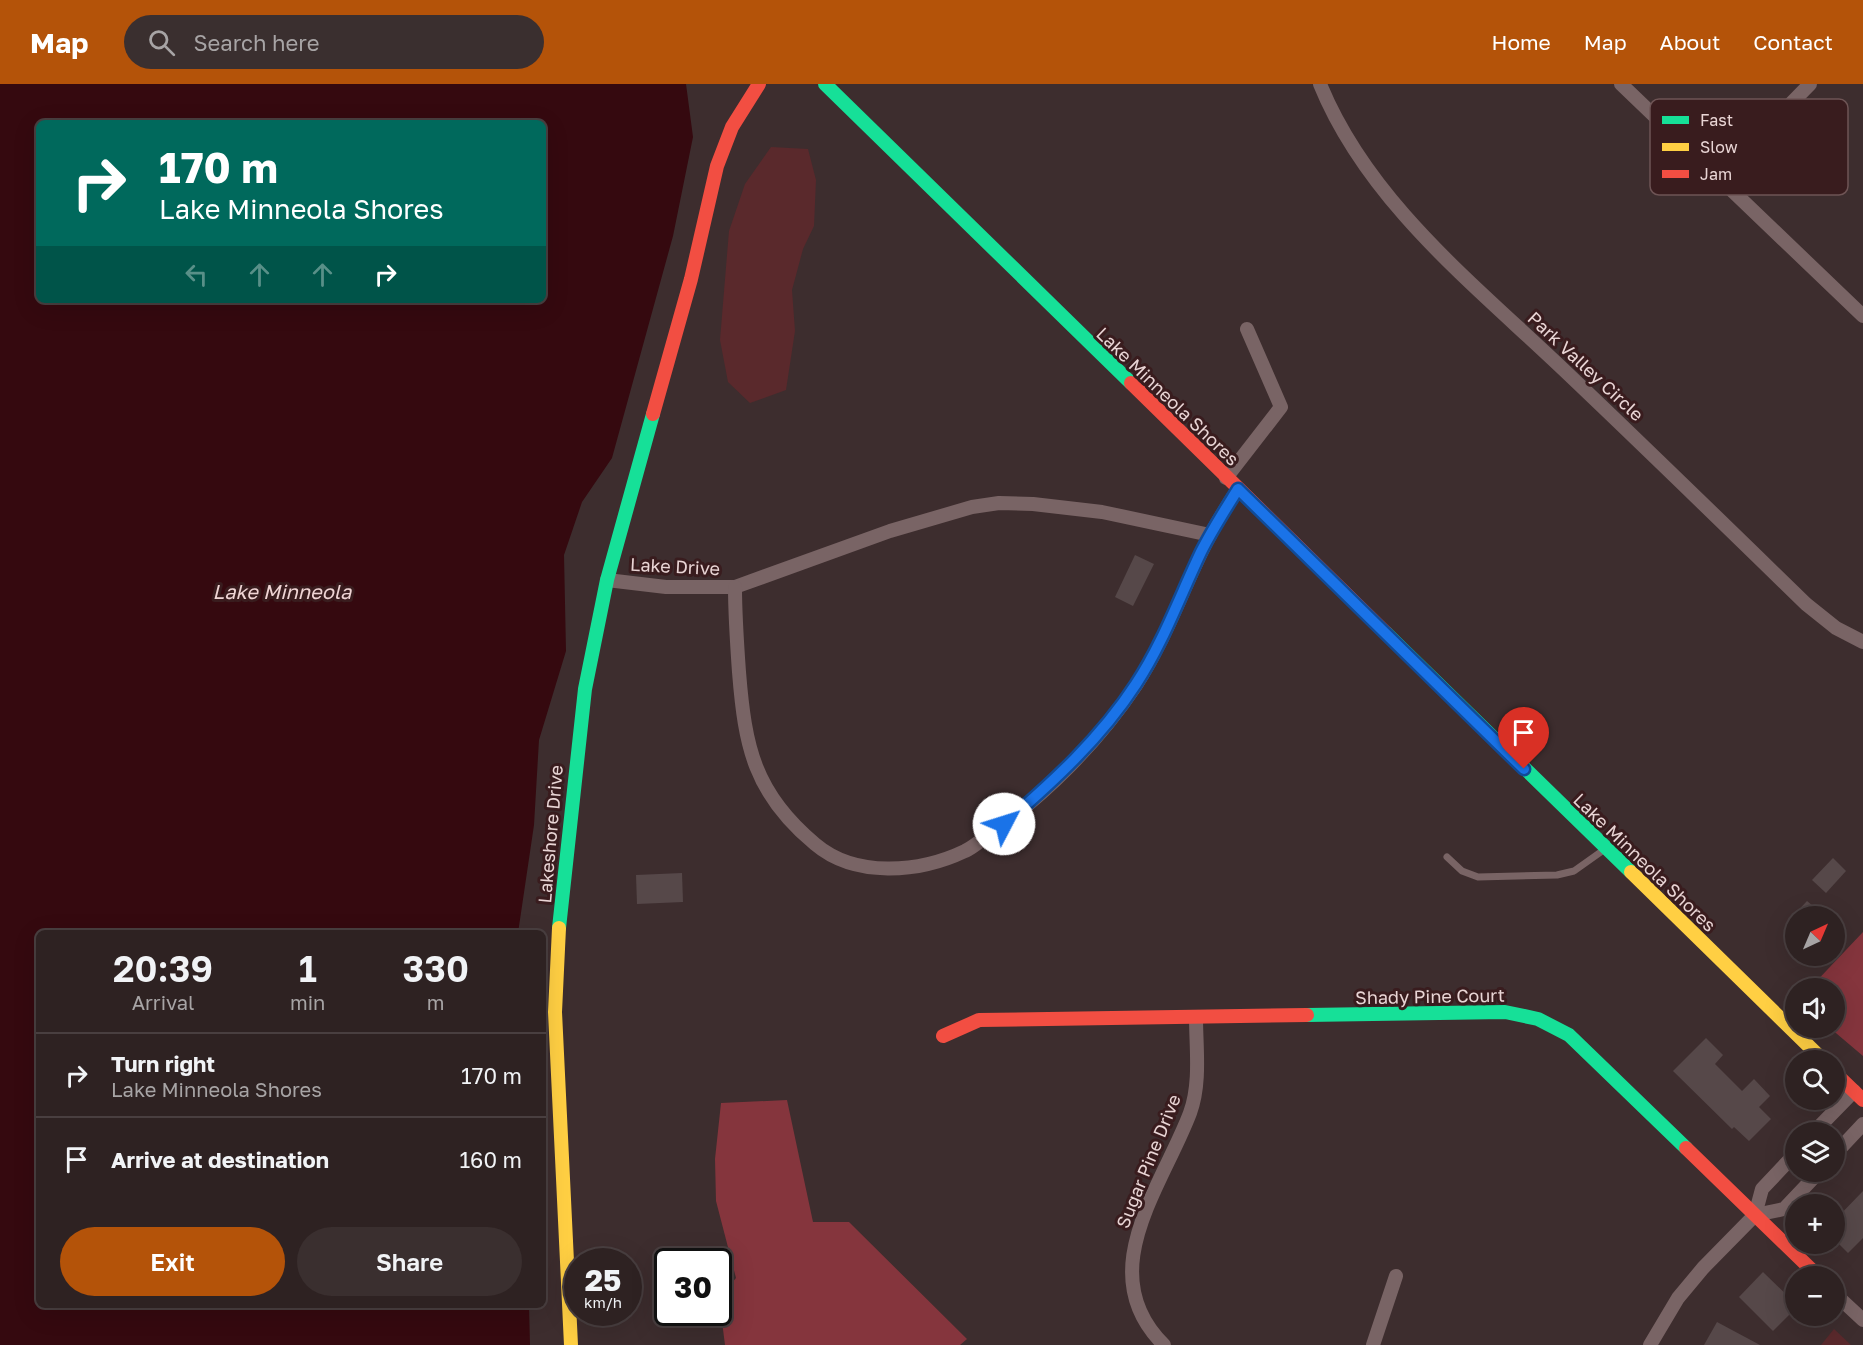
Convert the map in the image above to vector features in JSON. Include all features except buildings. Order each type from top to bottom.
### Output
[{"type":"street","name":"Lake Drive","points":[[759,84],[736,119],[717,166],[688,291],[607,580],[666,587],[735,586],[890,531],[972,507],[999,503],[1033,504],[1102,512],[1210,536]]},
{"type":"street","name":"Lake Minneola Shores","points":[[825,84],[1813,1050]]},
{"type":"street","name":"Park Valley Circle","points":[[1320,84],[1346,136],[1379,185],[1473,285],[1806,604],[1836,628],[1863,642]]},
{"type":"street","points":[[1621,84],[1650,112]]},
{"type":"street","points":[[1794,99],[1809,84]]},
{"type":"street","points":[[1736,195],[1863,316]]},
{"type":"street","points":[[1226,477],[1281,407],[1247,329]]},
{"type":"street","points":[[735,586],[743,727],[759,777],[777,804],[817,845],[849,863],[890,868],[938,861],[966,851],[1004,824],[1042,791],[1098,735],[1136,686],[1150,662],[1210,536],[1238,489]]},
{"type":"street","name":"Lakeshore Drive","points":[[571,1345],[555,1023],[557,952],[576,754],[585,689],[607,580]]},
{"type":"street","name":"Shady Pine Court","points":[[943,1036],[979,1020],[1505,1012],[1539,1019],[1569,1035],[1808,1266]]},
{"type":"street","name":"Sugar Pine Drive","points":[[1164,1345],[1145,1320],[1135,1296],[1132,1254],[1142,1220],[1190,1112],[1196,1082],[1196,1017]]},
{"type":"street","points":[[1826,1122],[1858,1095],[1845,1083]]},
{"type":"street","points":[[1845,1144],[1863,1125]]},
{"type":"street","points":[[1650,1345],[1678,1298],[1703,1268],[1755,1215],[1762,1189],[1785,1164]]},
{"type":"street","points":[[1755,1215],[1784,1209],[1808,1182]]},
{"type":"street","points":[[1373,1345],[1396,1276]]},
{"type":"street","points":[[1845,1303],[1863,1320]]},
{"type":"lane","points":[[1447,857],[1462,871],[1478,877],[1557,876],[1574,871],[1605,849]]},
{"type":"shaded area","points":[[771,147],[808,149],[816,180],[814,226],[803,249],[792,290],[795,331],[786,390],[750,403],[728,382],[720,340],[729,231],[745,184]]},
{"type":"shaded area","points":[[1863,932],[1863,1056],[1842,1038],[1845,1038],[1845,978],[1819,978],[1831,966],[1845,966],[1845,951]]},
{"type":"shaded area","points":[[787,1100],[813,1222],[849,1222],[967,1339],[960,1345],[725,1345],[723,1326],[732,1326],[732,1283],[736,1278],[732,1263],[732,1248],[728,1248],[716,1201],[715,1159],[721,1103]]},
{"type":"shaded area","points":[[1834,1329],[1851,1345],[1821,1345]]},
{"type":"water","name":"Lake Minneola","points":[[0,84],[686,84],[693,137],[673,236],[612,458],[582,502],[564,555],[566,651],[539,740],[534,825],[518,930],[36,930],[36,1308],[529,1308],[530,1345],[0,1345]]},
{"type":"traffic: fast","points":[[825,84],[1131,383]]},
{"type":"traffic: fast","points":[[559,928],[585,689],[607,580],[653,414]]},
{"type":"traffic: fast","points":[[1386,633],[1631,872]]},
{"type":"traffic: fast","points":[[1307,1015],[1505,1012],[1538,1019],[1569,1035],[1686,1148]]},
{"type":"traffic: slow","points":[[1631,872],[1813,1050]]},
{"type":"traffic: slow","points":[[559,928],[555,1012],[571,1345]]},
{"type":"traffic: jam","points":[[653,414],[691,279],[717,166],[732,127],[759,84]]},
{"type":"traffic: jam","points":[[1131,383],[1386,633]]},
{"type":"traffic: jam","points":[[943,1036],[979,1020],[1307,1015]]},
{"type":"traffic: jam","points":[[1845,1083],[1863,1100]]},
{"type":"traffic: jam","points":[[1686,1148],[1808,1266]]},
{"type":"route","points":[[1004,824],[1042,791],[1098,735],[1136,686],[1173,616],[1201,553],[1238,489],[1524,769]]}]
